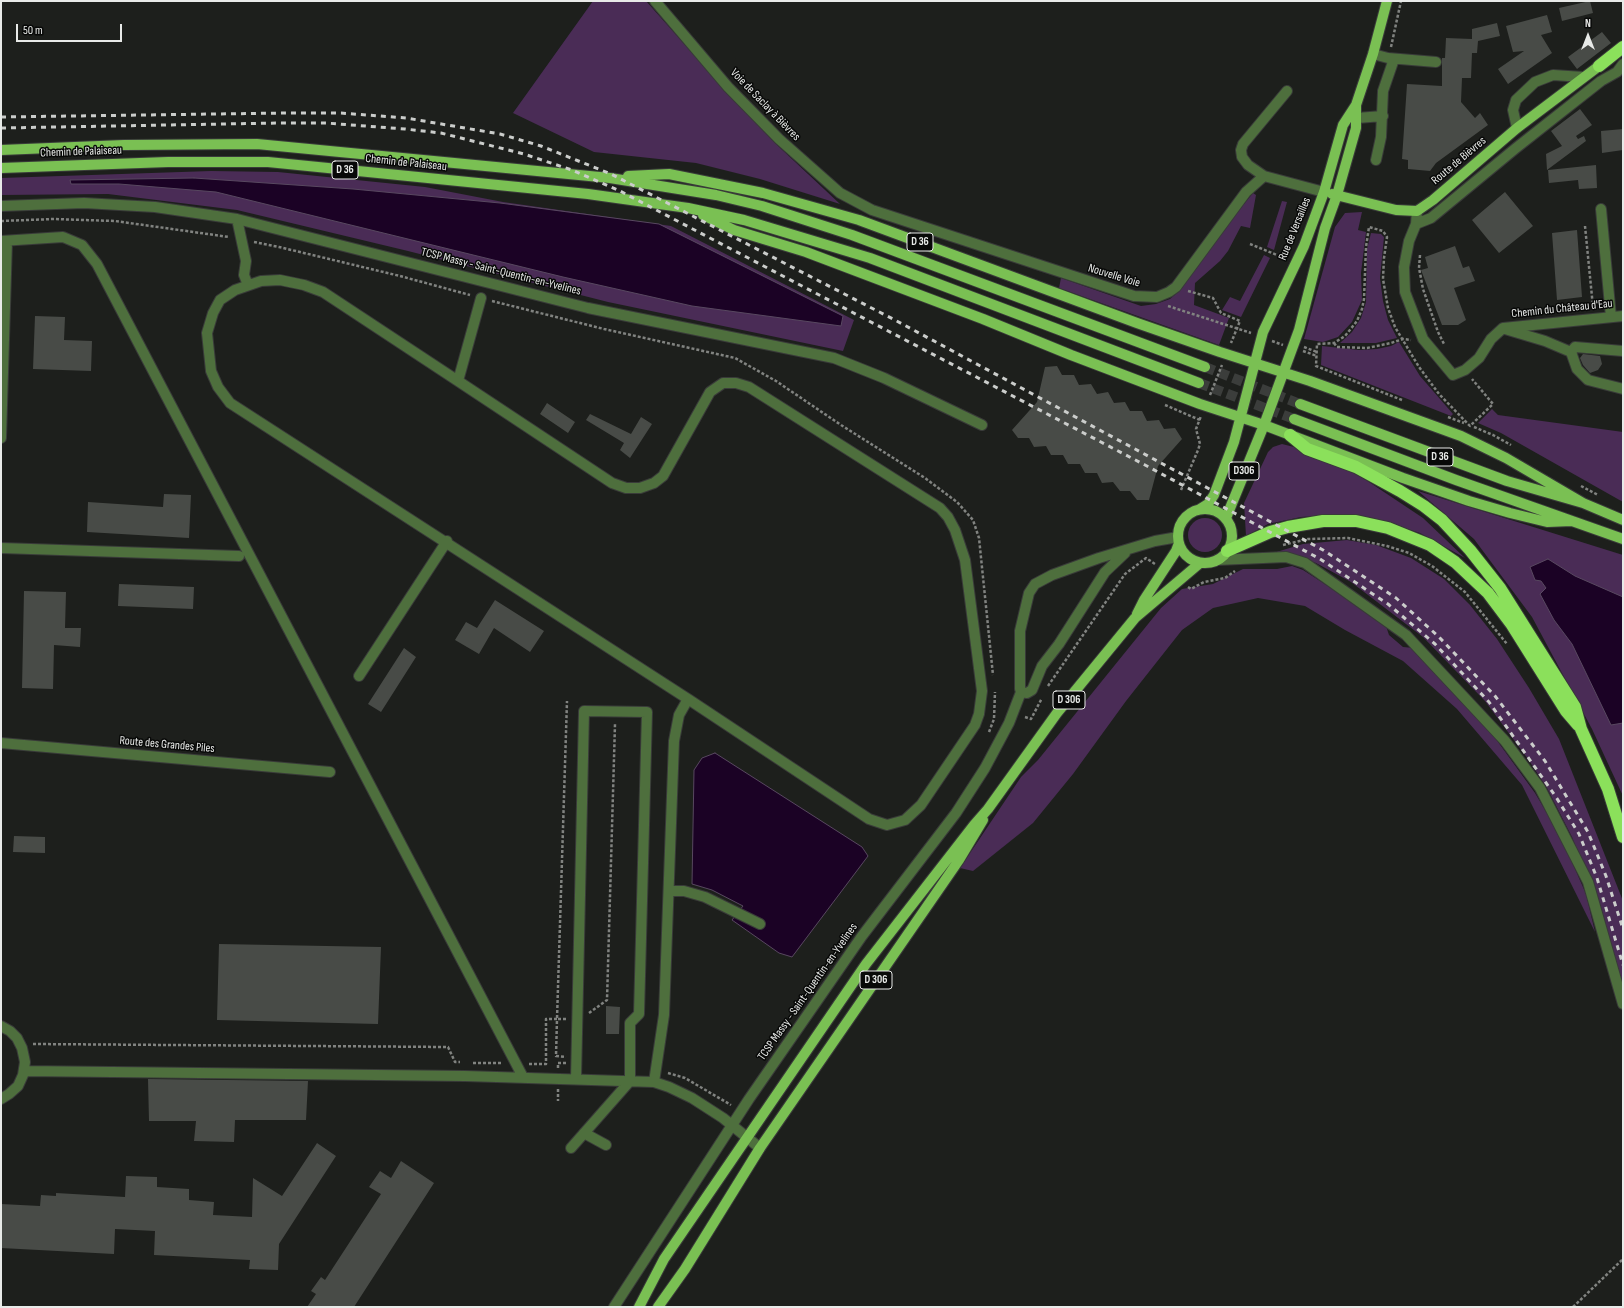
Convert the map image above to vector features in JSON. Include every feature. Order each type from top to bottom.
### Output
[{"type":"highway","points":[[1595,68],[1623,47]]},
{"type":"highway","points":[[1290,435],[1307,448],[1356,468],[1400,491],[1424,506],[1455,533],[1485,567],[1518,615],[1575,707],[1581,729],[1608,789],[1623,837]]},
{"type":"highway","points":[[1227,552],[1270,532],[1288,527],[1329,521],[1356,521],[1388,528],[1430,545],[1461,566],[1488,593],[1512,625],[1566,711],[1581,729]]},
{"type":"main road","name":"Rue de Versailles","points":[[1200,509],[1208,504],[1214,495],[1234,442],[1262,337],[1271,314],[1304,246],[1324,192],[1343,125],[1356,105],[1373,54],[1387,1]]},
{"type":"main road","name":"Route de Bièvres","points":[[1417,211],[1433,200],[1517,128],[1595,68]]},
{"type":"main road","name":"Rue de Versailles","points":[[1264,425],[1285,372],[1298,348],[1325,228],[1337,195],[1356,128],[1356,105]]},
{"type":"main road","name":"Chemin de Palaiseau","points":[[1,150],[124,145],[257,144],[610,178]]},
{"type":"main road","name":"Chemin de Palaiseau","points":[[1,168],[176,162],[268,162],[588,194],[688,208]]},
{"type":"main road","name":"D 36","points":[[610,178],[669,174],[763,192],[812,205],[859,220],[1144,325],[1285,372],[1461,436],[1506,458],[1583,503]]},
{"type":"main road","name":"D 36","points":[[610,178],[716,195],[762,206],[817,223],[1204,367]]},
{"type":"main road","points":[[1324,192],[1396,210],[1417,211]]},
{"type":"main road","name":"D 36","points":[[688,208],[751,222],[870,258],[1199,383]]},
{"type":"main road","name":"D 36","points":[[688,208],[734,230],[806,252],[1206,406],[1264,425],[1469,501],[1547,522],[1572,521]]},
{"type":"main road","name":"D 36","points":[[1300,404],[1507,481],[1583,503],[1623,520]]},
{"type":"main road","name":"D 36","points":[[1294,419],[1456,480],[1623,539]]},
{"type":"main road","name":"D306","points":[[1226,518],[1264,425]]},
{"type":"main road","points":[[1200,509],[1214,510],[1226,518],[1230,524],[1232,538],[1227,552],[1217,560],[1200,563],[1188,557],[1179,540],[1180,525],[1183,520],[1192,512],[1200,509]]},
{"type":"main road","name":"D 306","points":[[1135,618],[1144,600],[1176,551],[1179,540]]},
{"type":"main road","name":"D 306","points":[[639,1307],[664,1259],[821,1032],[866,964],[953,850],[988,809],[1057,713],[1135,618],[1200,563]]},
{"type":"main road","name":"D 306","points":[[658,1307],[684,1269],[760,1148],[959,860],[979,828],[988,809]]},
{"type":"street","name":"Voie de Saclay à Bièvres","points":[[655,1],[728,87],[779,139],[840,194],[872,210]]},
{"type":"street","points":[[1373,54],[1391,59],[1436,62]]},
{"type":"street","points":[[1376,160],[1381,137],[1384,91],[1391,59]]},
{"type":"street","points":[[1416,224],[1431,218],[1601,81],[1617,72],[1623,64]]},
{"type":"street","points":[[1595,68],[1601,81]]},
{"type":"street","points":[[1517,128],[1513,110],[1516,100],[1535,82],[1553,75],[1583,77]]},
{"type":"street","points":[[1287,91],[1243,144],[1241,150],[1242,156],[1248,165],[1264,176],[1324,192]]},
{"type":"street","points":[[1357,118],[1383,116]]},
{"type":"street","name":"Nouvelle Voie","points":[[872,210],[1134,296],[1157,297],[1176,287],[1246,192],[1264,176]]},
{"type":"street","name":"TCSP Massy - Saint-Quentin-en-Yvelines","points":[[1,206],[84,203],[139,206],[205,213],[237,219],[588,308],[834,358],[891,381],[982,425]]},
{"type":"street","points":[[1601,209],[1611,316]]},
{"type":"street","points":[[1417,211],[1416,224],[1409,241],[1404,267],[1405,292],[1423,340]]},
{"type":"street","points":[[237,219],[246,261],[244,275],[248,285]]},
{"type":"street","points":[[1,438],[4,241],[63,238],[82,245],[97,264],[523,1077]]},
{"type":"street","points":[[261,280],[280,280],[304,285],[323,292],[612,483],[626,488],[640,488],[654,483],[663,476],[710,392],[724,384],[736,383],[749,386],[940,508],[948,517],[961,545],[965,560],[982,691],[981,702],[975,725],[921,805],[905,820],[887,825],[869,819],[447,541],[230,403],[218,387],[210,371],[207,333],[213,313],[220,300],[235,290],[248,285],[261,280]]},
{"type":"street","points":[[458,381],[481,298]]},
{"type":"street","name":"Chemin du Château d'Eau","points":[[1423,340],[1453,375],[1465,370],[1479,358],[1491,339],[1503,328],[1623,316]]},
{"type":"street","points":[[1503,328],[1545,341],[1571,352],[1577,369],[1588,380],[1623,389]]},
{"type":"street","points":[[1571,352],[1575,347],[1623,351]]},
{"type":"street","points":[[1128,551],[1105,572],[1059,644],[1042,666],[1032,690],[1026,693],[1021,692],[1020,631],[1029,593],[1035,584],[1052,575],[1099,558],[1128,551],[1155,541],[1179,540]]},
{"type":"street","points":[[359,676],[447,541]]},
{"type":"street","points":[[1,548],[239,556]]},
{"type":"street","points":[[1217,560],[1286,557],[1306,563],[1406,636],[1505,742],[1540,788],[1588,882],[1623,1004]]},
{"type":"street","name":"TCSP Massy - Saint-Quentin-en-Yvelines","points":[[614,1307],[732,1126],[862,936],[956,813],[985,768],[1009,723],[1021,692]]},
{"type":"street","points":[[654,1082],[664,1014],[674,740],[679,715],[688,699]]},
{"type":"street","points":[[571,1148],[630,1081],[630,1023],[639,1014],[647,712],[584,711],[576,1079]]},
{"type":"street","name":"Route des Grandes Piles","points":[[1,743],[330,772]]},
{"type":"street","points":[[669,891],[684,891],[705,897],[760,924]]},
{"type":"street","points":[[1,1026],[10,1031],[20,1044],[25,1062],[24,1071],[18,1086],[1,1099]]},
{"type":"street","points":[[24,1071],[523,1077],[654,1082],[684,1093],[732,1126],[760,1148]]},
{"type":"street","points":[[584,1133],[606,1145]]},
{"type":"path","points":[[1391,59],[1401,1]]},
{"type":"path","points":[[1,221],[54,218],[116,221],[215,234],[302,252],[604,329],[735,358],[776,381],[841,425],[925,478],[957,502],[972,520],[979,538],[990,637]]},
{"type":"path","points":[[1585,226],[1594,320]]},
{"type":"path","points":[[1166,305],[1262,337],[1317,352],[1317,344],[1334,343],[1352,328],[1362,309],[1364,298],[1366,247],[1369,227]]},
{"type":"path","points":[[1250,244],[1277,256]]},
{"type":"path","points":[[1420,254],[1419,268],[1423,289],[1438,332],[1445,345]]},
{"type":"path","points":[[1176,287],[1213,298],[1221,313],[1240,321],[1229,348]]},
{"type":"path","points":[[1334,343],[1337,347],[1367,348],[1391,343],[1403,338],[1417,341],[1423,340],[1438,332]]},
{"type":"path","points":[[1298,348],[1317,356]]},
{"type":"path","points":[[1181,490],[1200,444],[1196,429],[1224,361]]},
{"type":"path","points":[[1465,370],[1493,404],[1470,426]]},
{"type":"path","points":[[1276,547],[1291,542],[1308,539],[1348,538],[1387,546],[1409,553],[1432,566],[1465,592],[1508,645]]},
{"type":"path","points":[[1024,717],[1031,720],[1048,685],[1066,658],[1125,574],[1139,561]]},
{"type":"path","points":[[1191,589],[1204,582],[1225,578]]},
{"type":"path","points":[[470,1063],[546,1064],[546,1019],[557,1019],[556,1056],[571,1057]]},
{"type":"path","points":[[20,1044],[448,1047],[455,1062],[462,1062]]},
{"type":"path","points":[[558,1101],[558,1063],[572,1063]]},
{"type":"path","points":[[1573,1307],[1623,1259]]},
{"type":"shaded area","points":[[593,1],[646,1],[726,91],[777,145],[840,204],[760,179],[696,163],[594,152],[513,113]]},
{"type":"shaded area","points":[[211,171],[278,172],[425,187],[503,202],[671,226],[854,320],[843,351],[608,302],[408,251],[237,210],[108,194],[1,195],[1,178]]},
{"type":"shaded area","points":[[194,178],[353,189],[500,203],[659,224],[843,316],[841,326],[692,306],[563,277],[216,192],[119,184],[71,184],[70,180]]},
{"type":"shaded area","points":[[1253,193],[1256,195],[1250,228],[1241,226],[1228,251],[1220,261],[1195,283],[1194,305],[1229,318],[1219,345],[1059,288],[1061,278],[1141,306],[1156,304],[1170,299],[1178,292],[1225,227]]},
{"type":"shaded area","points":[[1282,201],[1287,202],[1274,250],[1267,247]]},
{"type":"shaded area","points":[[1362,212],[1358,230],[1366,232],[1361,273],[1362,300],[1352,322],[1338,337],[1323,342],[1304,339],[1335,227],[1345,213]]},
{"type":"shaded area","points":[[1371,233],[1381,234],[1384,237],[1380,278],[1383,301],[1388,320],[1397,338],[1376,343],[1340,343],[1352,332],[1361,318],[1366,302],[1367,249]]},
{"type":"shaded area","points":[[1264,255],[1270,258],[1241,317],[1222,310],[1230,297],[1240,301]]},
{"type":"shaded area","points":[[1399,342],[1420,376],[1453,414],[1451,416],[1321,365],[1322,346],[1359,350],[1377,349],[1391,346]]},
{"type":"shaded area","points":[[1492,409],[1498,415],[1623,432],[1623,502],[1501,433],[1478,423]]},
{"type":"shaded area","points":[[1282,444],[1294,447],[1357,474],[1423,518],[1465,558],[1420,533],[1373,518],[1332,515],[1301,517],[1268,524],[1246,536],[1244,503],[1268,452],[1273,447]]},
{"type":"shaded area","points":[[1418,491],[1623,555],[1623,796],[1592,729],[1532,617],[1474,539]]},
{"type":"shaded area","points":[[1202,518],[1208,518],[1212,519],[1219,525],[1222,535],[1221,542],[1215,549],[1208,552],[1202,552],[1198,551],[1191,545],[1188,538],[1188,532],[1189,528],[1195,521]]},
{"type":"shaded area","points":[[1347,540],[1376,545],[1411,558],[1444,579],[1470,605],[1497,639],[1529,688],[1559,739],[1623,901],[1623,994],[1589,881],[1572,837],[1547,788],[1528,759],[1485,701],[1423,637],[1351,582],[1316,563],[1300,557],[1273,553],[1303,544]]},
{"type":"shaded area","points":[[1548,559],[1575,576],[1623,597],[1623,723],[1611,725],[1572,644],[1554,620],[1540,594],[1546,588],[1541,581],[1535,580],[1530,567]]},
{"type":"shaded area","points":[[1292,566],[1303,570],[1385,623],[1389,635],[1403,647],[1414,648],[1485,724],[1535,793],[1561,837],[1586,894],[1595,932],[1522,785],[1457,709],[1403,661],[1345,630],[1305,606],[1258,598],[1213,608],[1182,630],[1126,701],[1073,774],[1033,823],[973,871],[960,868],[1021,777],[1038,760],[1161,608],[1182,589],[1213,584],[1243,569],[1277,569]]},
{"type":"shaded area","points":[[715,753],[862,847],[868,856],[792,957],[779,953],[732,920],[743,906],[712,890],[692,884],[694,770],[702,758]]},
{"type":"building","points":[[1590,1],[1593,13],[1562,21],[1559,8]]},
{"type":"building","points":[[1547,15],[1552,32],[1541,35],[1552,53],[1508,84],[1498,69],[1524,51],[1513,52],[1506,26]]},
{"type":"building","points":[[1497,23],[1500,36],[1478,41],[1477,53],[1472,53],[1471,78],[1462,78],[1461,102],[1475,118],[1480,113],[1488,125],[1436,163],[1430,171],[1408,169],[1408,160],[1402,159],[1407,84],[1442,86],[1442,58],[1445,58],[1446,38],[1472,39],[1472,29]]},
{"type":"building","points":[[1602,32],[1611,43],[1577,69],[1568,57]]},
{"type":"building","points":[[1580,109],[1592,125],[1576,136],[1578,139],[1584,136],[1586,141],[1547,170],[1546,154],[1562,146],[1551,131]]},
{"type":"building","points":[[1623,129],[1623,150],[1602,153],[1601,131]]},
{"type":"building","points":[[1596,165],[1597,188],[1579,189],[1578,180],[1549,183],[1548,170]]},
{"type":"building","points":[[1505,192],[1533,226],[1499,253],[1472,220]]},
{"type":"building","points":[[1577,230],[1582,297],[1557,300],[1552,233]]},
{"type":"building","points":[[1455,246],[1463,268],[1469,266],[1475,281],[1454,288],[1466,320],[1458,325],[1442,325],[1421,270],[1428,268],[1425,257]]},
{"type":"building","points":[[35,316],[65,317],[64,340],[92,341],[91,371],[33,369]]},
{"type":"building","points":[[1583,354],[1600,356],[1602,364],[1598,370],[1590,373],[1583,365],[1580,358]]},
{"type":"building","points":[[1057,366],[1062,375],[1074,375],[1079,385],[1091,384],[1097,394],[1108,392],[1114,403],[1125,402],[1130,411],[1142,411],[1147,421],[1159,420],[1164,429],[1175,428],[1182,439],[1158,466],[1149,500],[1137,500],[1130,491],[1120,491],[1113,482],[1102,483],[1097,473],[1085,473],[1080,464],[1068,464],[1063,455],[1051,455],[1046,446],[1034,447],[1029,438],[1018,438],[1012,430],[1037,402],[1045,367]]},
{"type":"building","points":[[547,403],[575,422],[568,433],[540,414]]},
{"type":"building","points":[[590,414],[631,434],[641,417],[652,424],[630,458],[620,450],[624,443],[586,420]]},
{"type":"building","points":[[164,494],[191,495],[189,538],[87,532],[88,502],[163,507]]},
{"type":"building","points":[[119,584],[194,587],[193,609],[118,606]]},
{"type":"building","points":[[24,591],[66,592],[65,628],[81,628],[80,647],[54,645],[53,689],[22,688]]},
{"type":"building","points":[[495,600],[544,631],[530,652],[494,628],[479,654],[455,640],[466,622],[477,628]]},
{"type":"building","points":[[404,648],[416,657],[381,712],[368,704]]},
{"type":"building","points":[[14,836],[45,837],[45,853],[13,852]]},
{"type":"building","points":[[219,944],[381,947],[378,1024],[217,1020]]},
{"type":"building","points":[[606,1006],[620,1007],[619,1034],[606,1034]]},
{"type":"building","points":[[148,1079],[308,1081],[306,1120],[235,1120],[234,1142],[194,1141],[196,1121],[149,1121]]},
{"type":"building","points":[[317,1143],[336,1156],[279,1244],[278,1270],[249,1269],[250,1260],[154,1255],[155,1231],[115,1229],[114,1254],[1,1248],[1,1204],[40,1206],[41,1195],[56,1196],[56,1193],[125,1197],[126,1176],[157,1177],[157,1187],[189,1189],[189,1200],[214,1202],[213,1215],[252,1217],[253,1178],[282,1196]]},
{"type":"building","points":[[401,1161],[434,1183],[354,1307],[307,1307],[316,1294],[311,1291],[321,1277],[325,1280],[381,1194],[369,1187],[380,1171],[391,1178]]},
{"type":"tunnel","points":[[1205,367],[1300,404]]},
{"type":"tunnel","points":[[1199,383],[1294,419]]},
{"type":"railway","points":[[1,117],[341,113],[406,118],[500,134],[541,146],[611,174],[893,319],[1323,550],[1396,598],[1439,637],[1495,696],[1545,761],[1588,832],[1606,876],[1623,929]]},
{"type":"railway","points":[[1,128],[326,123],[405,129],[441,133],[524,154],[572,170],[618,190],[1145,465],[1320,559],[1388,604],[1435,644],[1489,702],[1556,797],[1579,834],[1597,878],[1623,965]]}]
